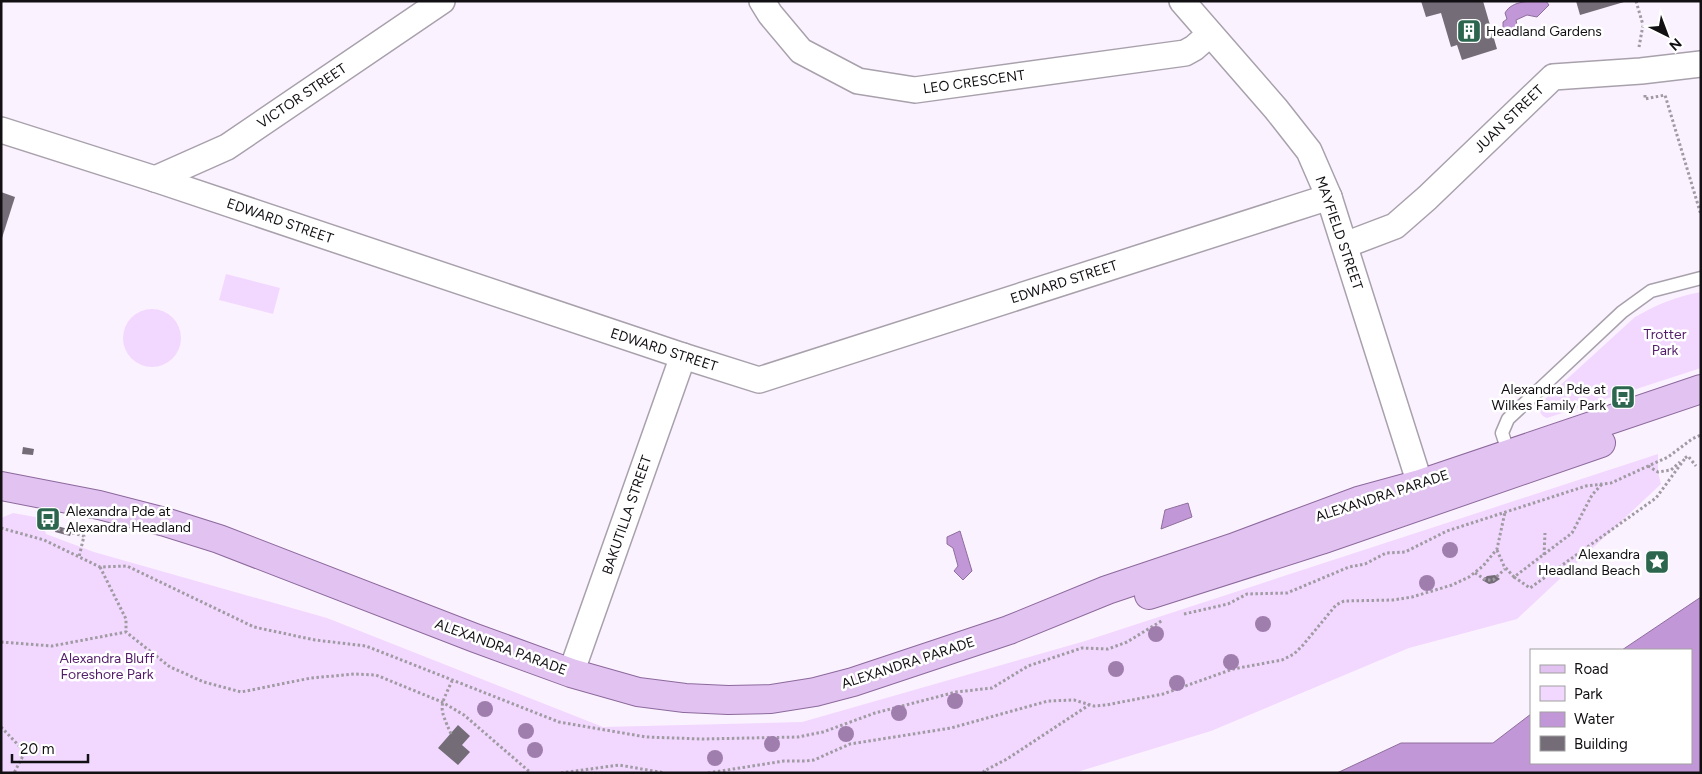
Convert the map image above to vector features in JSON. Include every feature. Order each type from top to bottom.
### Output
[{"type":"main road","name":"ALEXANDRA PARADE","points":[[1423,494],[1509,454],[1701,389]]},
{"type":"main road","name":"ALEXANDRA PARADE","points":[[1,486],[99,505],[165,522],[219,539],[571,673],[638,692],[684,698],[728,700],[771,698],[815,692],[853,682],[1009,630],[1107,590],[1232,548],[1358,501],[1423,494],[1701,410]]},
{"type":"street","name":"VICTOR STREET","points":[[155,179],[227,147],[442,1]]},
{"type":"street","name":"LEO CRESCENT","points":[[762,1],[770,14],[801,51],[858,81],[915,90],[1185,53],[1210,34]]},
{"type":"street","name":"MAYFIELD STREET","points":[[1182,1],[1276,109],[1309,151],[1329,197],[1345,245],[1423,494]]},
{"type":"street","name":"JUAN STREET","points":[[1345,245],[1395,226],[1427,198],[1553,77],[1641,71],[1701,64]]},
{"type":"street","name":"EDWARD STREET","points":[[1,130],[155,179],[759,380],[1329,197]]},
{"type":"street","name":"BAKUTILLA STREET","points":[[571,673],[683,356]]},
{"type":"lane","points":[[1509,454],[1502,433],[1508,419],[1603,328],[1651,291],[1701,278]]},
{"type":"path","points":[[1636,1],[1643,25],[1638,50]]},
{"type":"path","points":[[1644,92],[1645,99],[1665,95],[1701,215]]},
{"type":"path","points":[[1179,616],[1228,604],[1247,594],[1287,593],[1349,567],[1365,564],[1386,553],[1405,552],[1447,531],[1586,486],[1611,483],[1668,457],[1701,435]]},
{"type":"path","points":[[1686,457],[1688,456],[1696,466]]},
{"type":"path","points":[[1648,466],[1658,472],[1671,470],[1686,457]]},
{"type":"path","points":[[1497,549],[1505,569],[1530,588],[1656,498],[1686,457]]},
{"type":"path","points":[[1514,577],[1572,533],[1589,500],[1603,484]]},
{"type":"path","points":[[708,773],[784,761],[814,760],[850,744],[951,728],[1048,701],[1074,700],[1106,705],[1163,694],[1233,669],[1282,660],[1294,654],[1336,605],[1344,601],[1392,600],[1412,597],[1469,578],[1484,566],[1497,549],[1505,512]]},
{"type":"path","points":[[1,528],[44,540],[100,567],[127,566],[254,626],[315,640],[366,646],[559,722],[646,737],[702,739],[798,737],[823,732],[875,713],[956,692],[992,688],[1028,666],[1082,648],[1108,649],[1127,642],[1163,620],[1171,618]]},
{"type":"path","points":[[53,528],[84,536],[79,556]]},
{"type":"path","points":[[1544,555],[1545,533]]},
{"type":"path","points":[[100,567],[126,620],[126,632]]},
{"type":"path","points":[[1475,573],[1486,580],[1493,580],[1505,569]]},
{"type":"path","points":[[1,642],[52,646],[126,632],[170,667],[204,682],[241,692],[311,678],[355,674],[376,675],[442,702],[464,715],[531,773]]},
{"type":"path","points":[[451,734],[441,711],[442,702],[452,681]]},
{"type":"path","points":[[985,773],[984,771],[1007,759],[1090,704]]},
{"type":"path","points":[[1,727],[26,752],[14,773]]},
{"type":"path","points":[[561,773],[619,765],[665,773]]},
{"type":"green space","points":[[226,274],[280,288],[273,314],[219,300]]},
{"type":"green space","name":"Trotter Park","points":[[1701,292],[1701,368],[1547,418],[1542,415],[1540,408],[1544,400],[1635,317],[1667,302]]},
{"type":"green space","points":[[146,309],[158,309],[173,317],[181,332],[181,344],[173,359],[158,367],[146,367],[131,359],[123,344],[123,332],[131,317]]},
{"type":"green space","name":"Alexandra Bluff Foreshore Park","points":[[1658,454],[1658,472],[1661,484],[1517,619],[1409,648],[1211,731],[1074,773],[1,773],[1,518],[13,513],[41,518],[46,534],[94,552],[327,618],[603,727],[802,722],[1085,641]]},
{"type":"water","points":[[1546,1],[1549,5],[1537,17],[1527,15],[1516,20],[1517,25],[1514,33],[1506,33],[1503,30],[1503,22],[1507,19],[1505,13],[1512,6],[1522,2]]},
{"type":"water","points":[[1188,503],[1192,517],[1161,529],[1165,510]]},
{"type":"water","points":[[960,531],[972,571],[963,580],[954,571],[958,566],[953,548],[947,544],[947,537]]},
{"type":"water","points":[[1701,597],[1701,773],[1337,773],[1401,743],[1493,743],[1530,715],[1530,764],[1692,764],[1692,649],[1623,649]]},
{"type":"building","name":"Headland Gardens","points":[[1421,1],[1483,1],[1497,49],[1462,60],[1457,45],[1451,47],[1441,13],[1426,17]]},
{"type":"building","name":"Headland Gardens","points":[[1576,1],[1624,1],[1624,2],[1580,15]]},
{"type":"building","points":[[1,192],[15,197],[2,238],[1,237]]},
{"type":"building","points":[[23,447],[34,449],[33,455],[22,454]]},
{"type":"building","points":[[57,526],[72,530],[70,536],[55,532]]},
{"type":"building","points":[[1495,575],[1500,579],[1494,583],[1489,584],[1482,580],[1487,576]]},
{"type":"building","points":[[458,725],[470,736],[462,745],[470,752],[458,765],[438,748]]},
{"type":"place","name":"Headland Gardens","points":[[1469,31]]},
{"type":"place","name":"Alexandra Pde at Wilkes Family Park","points":[[1623,397]]},
{"type":"place","name":"Alexandra Pde at Alexandra Headland","points":[[48,519]]},
{"type":"place","name":"Alexandra Headland Beach","points":[[1657,562]]}]
